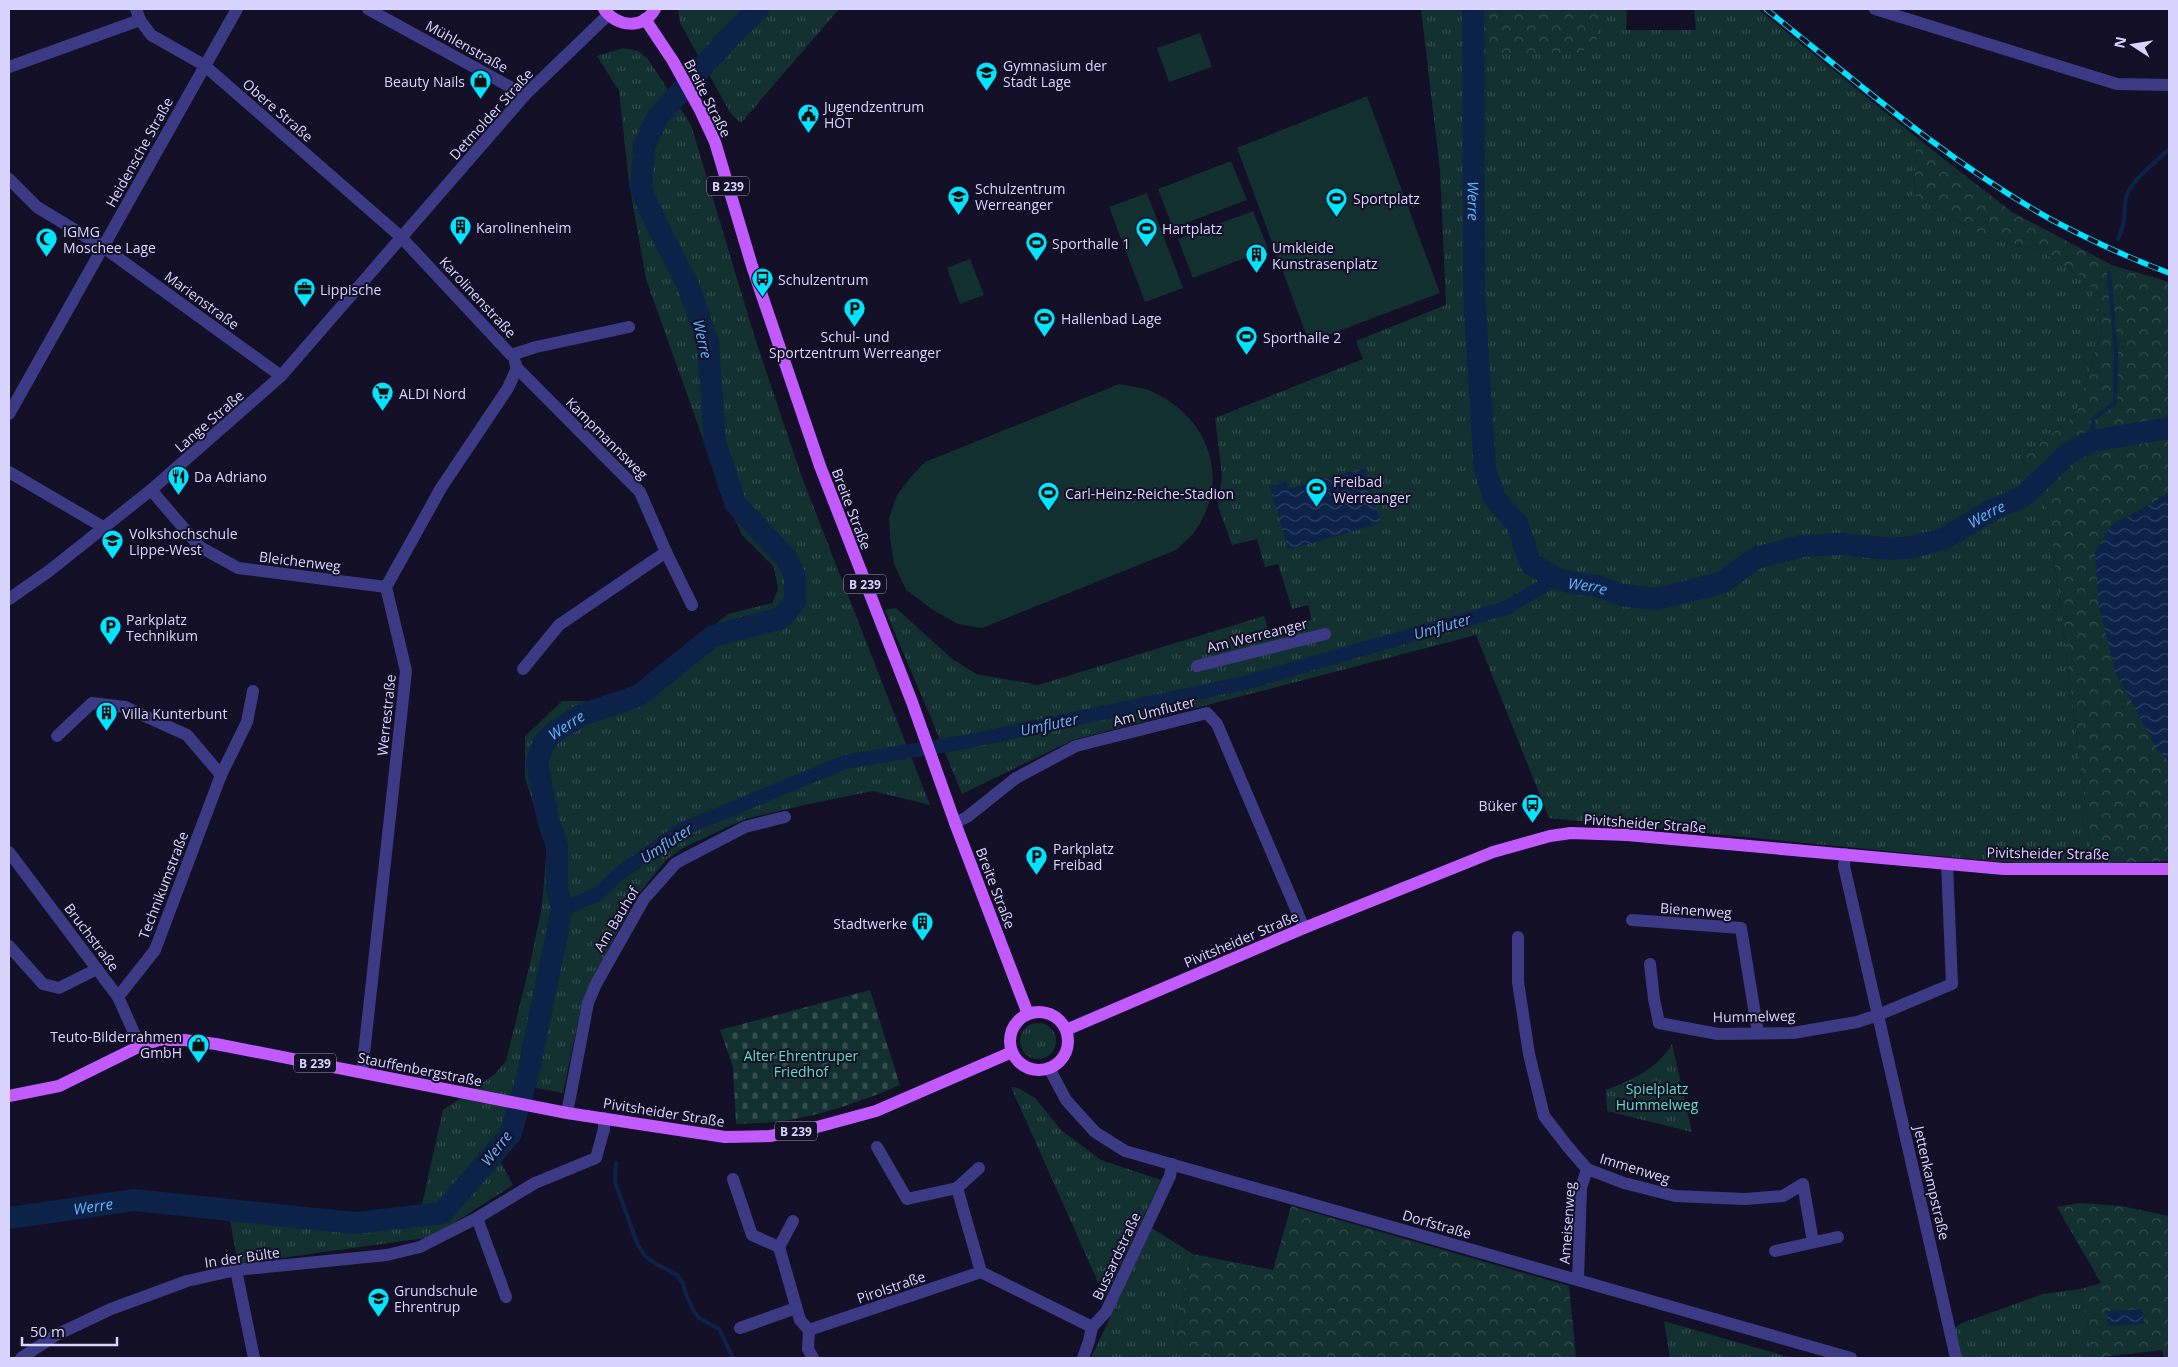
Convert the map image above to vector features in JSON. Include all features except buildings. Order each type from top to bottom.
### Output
[{"type":"main road","points":[[606,12],[622,24],[638,23],[646,19],[655,9]]},
{"type":"main road","name":"Breite Straße","points":[[646,19],[673,61],[715,142],[752,266],[820,466],[912,702],[955,823],[1028,1014]]},
{"type":"main road","name":"Pivitsheider Straße","points":[[1066,1030],[1304,928],[1493,852],[1557,835],[1587,833],[1628,835],[1948,864],[2036,870],[2169,869]]},
{"type":"main road","points":[[1039,1012],[1050,1014],[1060,1020],[1066,1030],[1068,1039],[1067,1049],[1063,1057],[1048,1068],[1031,1069],[1023,1065],[1012,1052],[1010,1034],[1020,1018],[1028,1014],[1039,1012]]},
{"type":"main road","name":"Stauffenbergstraße","points":[[9,1096],[59,1086],[140,1046],[159,1040],[184,1040],[216,1044],[567,1113]]},
{"type":"main road","name":"Pivitsheider Straße","points":[[567,1113],[725,1137],[770,1136],[817,1127],[876,1112],[1012,1052]]},
{"type":"street","name":"Heidensche Straße","points":[[9,414],[237,9]]},
{"type":"street","name":"Mühlenstraße","points":[[368,9],[525,96]]},
{"type":"street","points":[[1875,9],[2117,84],[2169,85]]},
{"type":"street","name":"Detmolder Straße","points":[[401,237],[525,96],[606,12]]},
{"type":"street","name":"Obere Straße","points":[[138,14],[151,35],[204,65],[401,237]]},
{"type":"street","points":[[9,67],[138,14]]},
{"type":"street","name":"Marienstraße","points":[[9,179],[37,207],[103,247],[281,376]]},
{"type":"street","name":"Karolinenstraße","points":[[401,237],[511,355],[536,347],[629,326]]},
{"type":"street","name":"Lange Straße","points":[[9,598],[49,570],[151,490],[281,376],[401,237]]},
{"type":"street","name":"Kampmannsweg","points":[[511,355],[517,368],[640,492],[692,605]]},
{"type":"street","points":[[386,587],[441,488],[508,388],[517,368]]},
{"type":"street","points":[[9,472],[103,527]]},
{"type":"street","name":"Bleichenweg","points":[[151,490],[200,547],[238,568],[386,587]]},
{"type":"street","points":[[524,669],[559,625],[666,552]]},
{"type":"street","name":"Werrestraße","points":[[362,1072],[406,671],[386,587]]},
{"type":"street","name":"Am Werreanger","points":[[1197,666],[1325,634]]},
{"type":"street","name":"Technikumstraße","points":[[118,997],[155,950],[221,775],[247,722],[253,691]]},
{"type":"street","points":[[56,736],[92,703],[125,707],[187,735],[221,775]]},
{"type":"street","name":"Am Umfluter","points":[[955,823],[966,817],[1016,778],[1076,746],[1207,713],[1217,724],[1304,928]]},
{"type":"street","name":"Am Bauhof","points":[[567,1113],[588,1003],[596,984],[644,898],[676,863],[745,827],[785,816]]},
{"type":"street","name":"Bruchstraße","points":[[9,852],[118,997],[140,1046]]},
{"type":"street","name":"Jettenkampstraße","points":[[1846,854],[1844,866],[1956,1358]]},
{"type":"street","points":[[1878,1015],[1952,984],[1948,864]]},
{"type":"street","name":"Bienenweg","points":[[1632,920],[1741,928],[1758,1033]]},
{"type":"street","name":"Immenweg","points":[[1518,938],[1518,982],[1529,1054],[1544,1116],[1568,1148],[1587,1169],[1624,1183],[1675,1196],[1745,1199],[1783,1196],[1803,1184],[1812,1242]]},
{"type":"street","points":[[9,946],[44,984],[59,988],[97,969]]},
{"type":"street","name":"Hummelweg","points":[[1650,964],[1658,1023],[1718,1034],[1793,1033],[1857,1022],[1878,1015]]},
{"type":"street","name":"Dorfstraße","points":[[1048,1068],[1066,1100],[1095,1132],[1125,1151],[1851,1358]]},
{"type":"street","name":"In der Bülte","points":[[22,1358],[56,1336],[111,1309],[187,1281],[236,1270],[387,1255],[420,1247],[477,1218],[534,1183],[596,1158],[604,1129],[604,1118]]},
{"type":"street","points":[[878,1147],[907,1199],[957,1188],[979,1168]]},
{"type":"street","name":"Bussardstraße","points":[[1083,1358],[1090,1341],[1092,1327],[1106,1312],[1170,1176],[1172,1164]]},
{"type":"street","name":"Ameisenweg","points":[[1578,1280],[1581,1188],[1587,1169]]},
{"type":"street","points":[[733,1179],[752,1235],[780,1247]]},
{"type":"street","points":[[957,1188],[981,1272],[1092,1327]]},
{"type":"street","points":[[477,1218],[506,1297]]},
{"type":"street","points":[[793,1221],[780,1247],[800,1320],[810,1330],[808,1349],[813,1358]]},
{"type":"street","points":[[1775,1251],[1838,1237]]},
{"type":"street","points":[[236,1270],[254,1358]]},
{"type":"street","name":"Pirolstraße","points":[[810,1330],[981,1272]]},
{"type":"street","points":[[740,1328],[796,1308]]},
{"type":"green space","points":[[678,9],[839,9],[741,123],[731,114],[680,23]]},
{"type":"green space","points":[[1421,9],[1478,9],[1480,54],[1598,38],[1598,9],[1627,9],[1626,30],[1696,30],[1694,9],[1758,9],[1916,137],[1914,195],[1985,237],[2041,251],[2089,280],[2102,329],[2076,415],[2021,457],[2048,510],[2093,864],[2031,864],[1549,818],[1476,635],[1073,740],[962,794],[885,610],[896,608],[951,658],[976,674],[1038,685],[1264,616],[1269,632],[1312,620],[1308,605],[1292,609],[1278,564],[1265,567],[1257,539],[1232,545],[1218,506],[1222,475],[1215,418],[1363,359],[1356,341],[1446,305],[1440,170]]},
{"type":"green space","points":[[1478,9],[1598,9],[1598,38],[1579,54],[1480,54]]},
{"type":"green space","points":[[1200,33],[1212,67],[1169,82],[1157,48]]},
{"type":"green space","points":[[623,48],[638,51],[648,59],[691,125],[753,332],[801,475],[930,805],[873,791],[745,819],[685,847],[667,859],[632,902],[582,1003],[563,1093],[521,1085],[510,1135],[495,1152],[513,1185],[432,1237],[238,1264],[228,1210],[355,1222],[422,1204],[443,1110],[495,1074],[506,1061],[530,964],[542,906],[547,846],[525,778],[525,736],[562,701],[592,701],[636,689],[728,614],[772,603],[778,589],[774,567],[742,535],[720,487],[646,279],[629,183],[619,91],[597,56]]},
{"type":"green space","name":"Sportplatz","points":[[1367,96],[1440,293],[1309,342],[1237,148]]},
{"type":"green space","points":[[1916,137],[2012,212],[2112,265],[2169,282],[2169,493],[2110,527],[2156,747],[2169,762],[2169,861],[2093,864],[2048,510],[2021,457],[2076,415],[2102,329],[2089,281],[2041,251],[1985,237],[1914,195]]},
{"type":"green space","name":"Hartplatz","points":[[1231,161],[1247,200],[1173,228],[1158,189]]},
{"type":"green space","name":"Hartplatz","points":[[1147,193],[1183,288],[1145,302],[1109,207]]},
{"type":"green space","name":"Hartplatz","points":[[1253,211],[1268,249],[1193,278],[1178,239]]},
{"type":"green space","points":[[970,259],[984,295],[960,304],[947,268]]},
{"type":"green space","name":"Carl-Heinz-Reiche-Stadion","points":[[1119,384],[1149,390],[1172,403],[1187,416],[1200,432],[1208,450],[1212,469],[1212,488],[1207,508],[1197,528],[1187,540],[1176,550],[982,628],[958,624],[933,610],[906,590],[894,564],[889,518],[897,495],[925,462]]},
{"type":"green space","name":"Alter Ehrentruper Friedhof","points":[[870,990],[900,1085],[823,1113],[791,1120],[736,1124],[733,1067],[720,1030]]},
{"type":"green space","points":[[1038,1023],[1045,1024],[1051,1028],[1055,1034],[1055,1048],[1051,1054],[1045,1058],[1038,1059],[1031,1058],[1025,1054],[1021,1048],[1020,1041],[1021,1034],[1025,1028],[1031,1024]]},
{"type":"green space","name":"Spielplatz Hummelweg","points":[[1672,1044],[1692,1132],[1607,1111],[1606,1090],[1643,1073],[1666,1053]]},
{"type":"green space","points":[[1011,1087],[1018,1088],[1035,1098],[1061,1130],[1101,1160],[1161,1180],[1105,1298]]},
{"type":"green space","points":[[2080,1203],[2121,1206],[2169,1216],[2169,1358],[2164,1358],[2162,1350],[2094,1358],[2080,1289],[2101,1283],[2057,1207]]},
{"type":"green space","points":[[1291,1206],[1569,1286],[1576,1358],[1188,1358],[1174,1332],[1193,1254],[1273,1270]]},
{"type":"green space","points":[[1152,1228],[1193,1254],[1174,1332],[1188,1358],[1091,1358]]},
{"type":"green space","points":[[2080,1289],[2094,1358],[1961,1358],[1954,1328],[1962,1323],[2043,1294]]},
{"type":"green space","points":[[1664,1321],[1778,1354],[1794,1358],[1670,1358]]},
{"type":"water","points":[[1365,468],[1381,523],[1288,550],[1270,486],[1286,481],[1289,489]]},
{"type":"water","points":[[2169,493],[2169,762],[2156,747],[2116,674],[2099,607],[2095,553],[2110,527]]},
{"type":"water","points":[[2142,1309],[2144,1324],[2108,1326],[2107,1311]]},
{"type":"waterway","name":"Werre","points":[[9,1218],[134,1200],[355,1223],[442,1213],[510,1135],[527,1078],[562,909],[557,888],[557,846],[548,820],[537,762],[543,744],[552,734],[581,715],[638,696],[713,636],[781,618],[795,602],[795,576],[786,558],[735,503],[715,442],[708,343],[688,285],[641,190],[644,147],[657,118],[725,42],[758,9]]},
{"type":"waterway","name":"Werre","points":[[1473,9],[1474,294],[1485,470],[1495,499],[1517,524],[1531,564],[1557,578],[1572,583],[1597,586],[1622,595],[1656,599],[1721,583],[1756,558],[1802,546],[1839,544],[1892,549],[1912,547],[1943,539],[1992,510],[2024,496],[2068,453],[2092,441],[2169,428]]},
{"type":"waterway","points":[[2118,239],[2121,234],[2128,192],[2132,185],[2169,149]]},
{"type":"waterway","points":[[2092,441],[2093,419],[2115,403],[2116,352],[2109,273]]},
{"type":"waterway","name":"Umfluter","points":[[562,909],[598,894],[620,873],[681,830],[845,762],[965,742],[1244,683],[1506,608],[1557,578]]},
{"type":"waterway","points":[[616,1163],[615,1182],[637,1243],[645,1256],[677,1275],[683,1283],[693,1310],[699,1318],[719,1329],[733,1358]]},
{"type":"railway","points":[[1766,9],[1870,93],[1976,173],[2052,220],[2081,235],[2169,273]]},
{"type":"place","name":"Gymnasium der Stadt Lage","points":[[987,92]]},
{"type":"place","name":"Beauty Nails","points":[[481,100]]},
{"type":"place","name":"Jugendzentrum HOT","points":[[808,133]]},
{"type":"place","name":"Schulzentrum Werreanger","points":[[959,215]]},
{"type":"place","name":"Sportplatz","points":[[1337,217]]},
{"type":"place","name":"Karolinenheim","points":[[460,246]]},
{"type":"place","name":"Hartplatz","points":[[1146,247]]},
{"type":"place","name":"IGMG Moschee Lage","points":[[47,258]]},
{"type":"place","name":"Sporthalle 1","points":[[1036,262]]},
{"type":"place","name":"Umkleide Kunstrasenplatz","points":[[1256,274]]},
{"type":"place","name":"Schulzentrum","points":[[762,298]]},
{"type":"place","name":"Lippische","points":[[304,308]]},
{"type":"place","name":"Schul- und Sportzentrum Werreanger","points":[[855,327]]},
{"type":"place","name":"Hallenbad Lage","points":[[1045,337]]},
{"type":"place","name":"Sporthalle 2","points":[[1247,356]]},
{"type":"place","name":"ALDI Nord","points":[[383,412]]},
{"type":"place","name":"Da Adriano","points":[[178,495]]},
{"type":"place","name":"Freibad Werreanger","points":[[1317,508]]},
{"type":"place","name":"Carl-Heinz-Reiche-Stadion","points":[[1049,512]]},
{"type":"place","name":"Volkshochschule Lippe-West","points":[[113,560]]},
{"type":"place","name":"Parkplatz Technikum","points":[[110,646]]},
{"type":"place","name":"Villa Kunterbunt","points":[[106,732]]},
{"type":"place","name":"Büker","points":[[1533,824]]},
{"type":"place","name":"Parkplatz Freibad","points":[[1037,875]]},
{"type":"place","name":"Stadtwerke","points":[[923,942]]},
{"type":"place","name":"Teuto-Bilderrahmen GmbH","points":[[198,1063]]},
{"type":"place","name":"Grundschule Ehrentrup","points":[[378,1317]]}]
